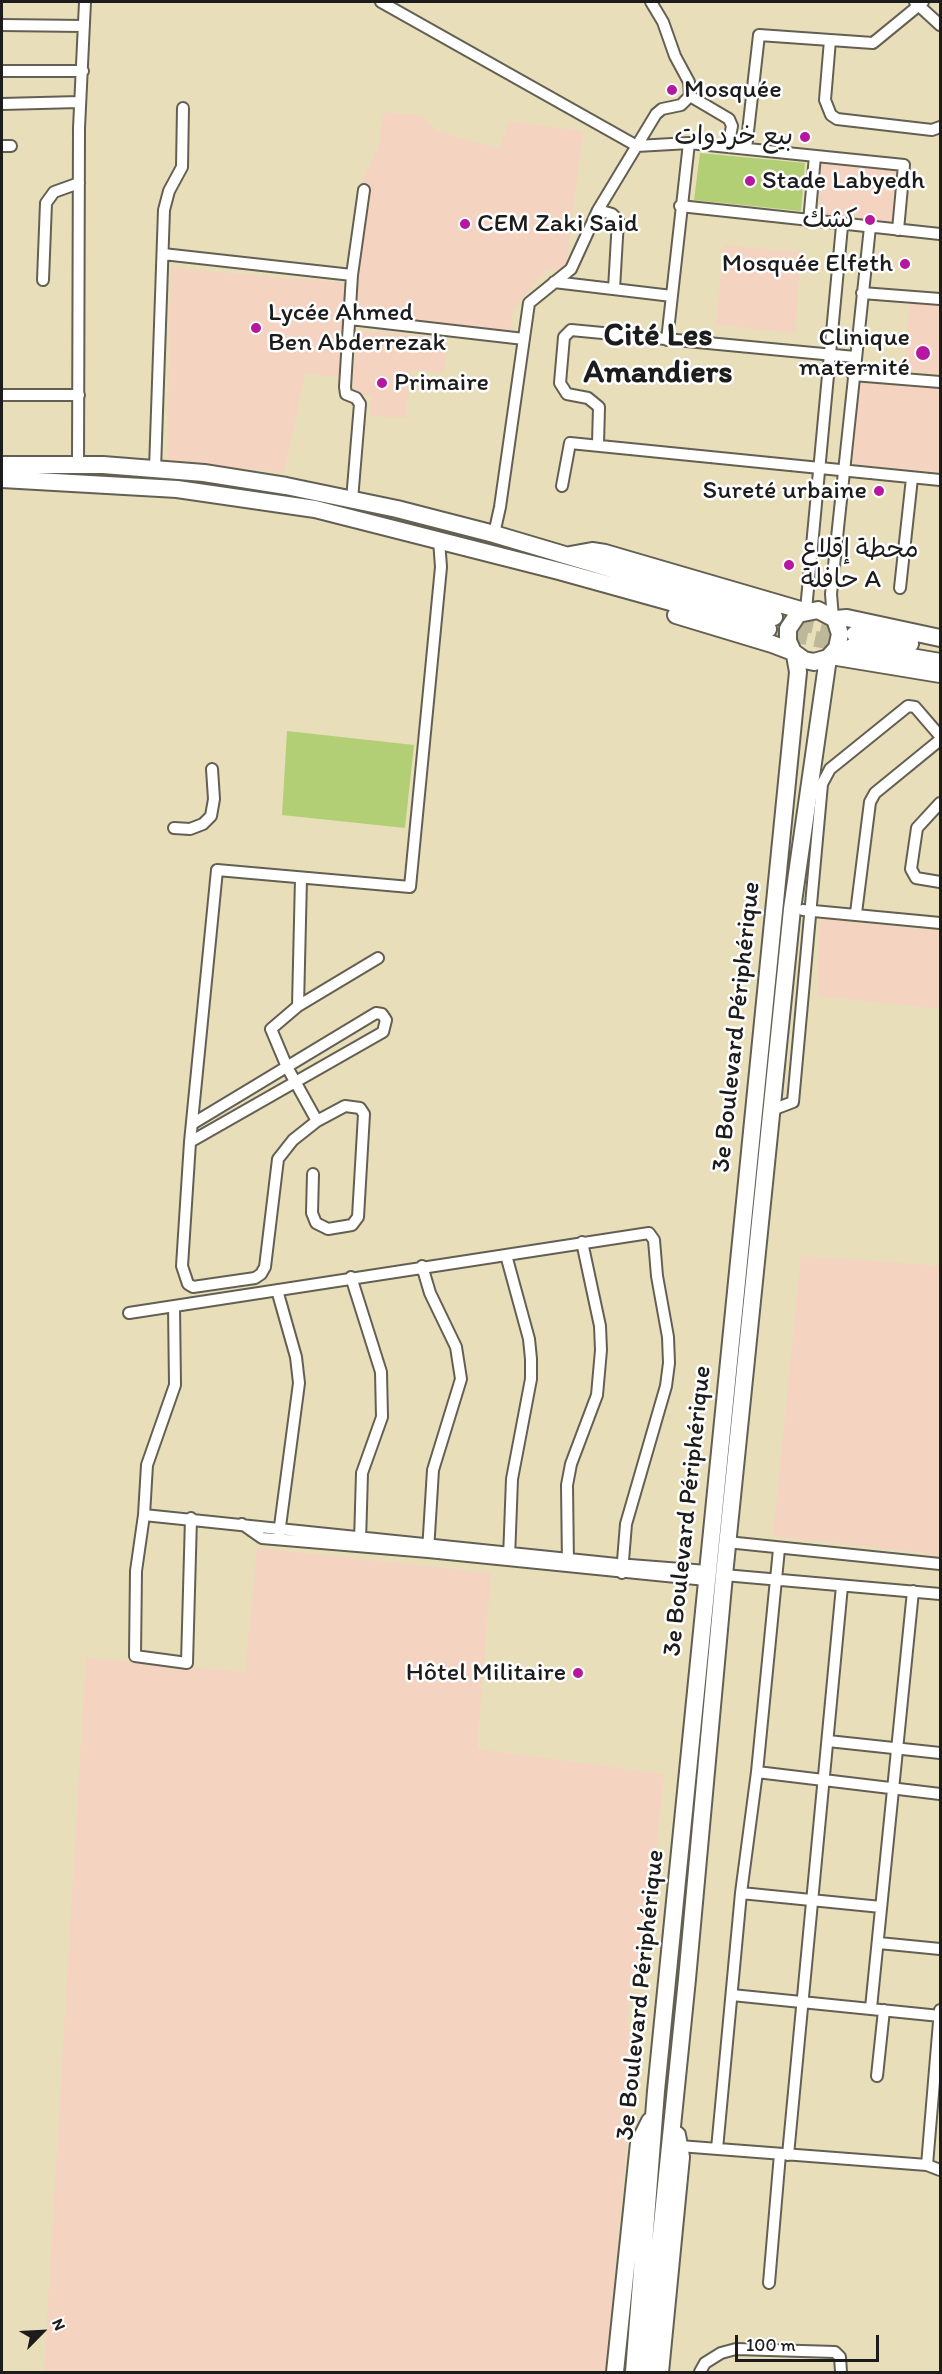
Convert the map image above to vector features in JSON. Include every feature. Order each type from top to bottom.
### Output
[{"type":"highway","points":[[2,465],[78,465],[216,475],[352,500],[494,534],[562,564],[771,630],[794,654],[809,662],[829,657],[940,674]]},
{"type":"highway","points":[[2,480],[177,489],[280,503],[439,540],[562,564],[586,587],[771,630],[798,672]]},
{"type":"highway","points":[[562,564],[592,551],[604,553],[805,611]]},
{"type":"highway","points":[[794,654],[788,641],[788,629],[794,618],[805,611],[818,609],[834,619],[850,619],[940,638]]},
{"type":"highway","points":[[647,2373],[716,1663],[711,1575],[719,1541],[772,1110],[792,909],[823,689],[829,657],[840,639],[834,619]]},
{"type":"highway","points":[[940,649],[853,641],[940,662]]},
{"type":"highway","name":"3e Boulevard Périphérique","points":[[719,1541],[798,672],[794,654]]},
{"type":"highway","points":[[823,689],[838,672],[858,663]]},
{"type":"highway","name":"3e Boulevard Périphérique","points":[[634,2373],[654,2112],[699,1662],[711,1575]]},
{"type":"highway","points":[[699,1662],[716,1663]]},
{"type":"highway","points":[[615,2373],[639,2143],[654,2112]]},
{"type":"highway","points":[[660,2373],[681,2157],[673,2116]]},
{"type":"street","points":[[78,465],[79,102],[83,71],[85,2]]},
{"type":"street","points":[[381,2],[637,146],[689,143],[904,165],[898,230]]},
{"type":"street","points":[[494,534],[530,303],[571,269],[598,210],[659,111],[681,105],[690,96],[689,82],[675,56],[663,22],[651,2]]},
{"type":"street","points":[[746,149],[759,35],[873,43],[918,3],[940,25]]},
{"type":"street","points":[[2,25],[83,26]]},
{"type":"street","points":[[830,40],[825,100],[831,115],[837,119],[932,130],[940,128]]},
{"type":"street","points":[[2,71],[83,71]]},
{"type":"street","points":[[690,96],[729,119],[732,126],[728,147]]},
{"type":"street","points":[[2,104],[79,102]]},
{"type":"street","points":[[155,469],[166,201],[183,159],[183,108]]},
{"type":"street","points":[[667,340],[680,206],[689,143]]},
{"type":"street","points":[[809,222],[814,156]]},
{"type":"street","points":[[43,280],[46,203],[54,192],[79,183]]},
{"type":"street","points":[[352,500],[360,404],[356,398],[346,394],[345,387],[352,275],[364,190]]},
{"type":"street","points":[[680,206],[842,226],[940,234]]},
{"type":"street","points":[[598,210],[612,214],[618,220],[614,289]]},
{"type":"street","points":[[805,611],[842,226]]},
{"type":"street","points":[[834,619],[831,594],[870,227]]},
{"type":"street","points":[[163,254],[352,275]]},
{"type":"street","points":[[553,282],[672,296]]},
{"type":"street","points":[[862,293],[940,299]]},
{"type":"street","points":[[350,319],[524,339]]},
{"type":"street","points":[[598,444],[599,407],[588,398],[571,396],[561,387],[566,334],[574,330],[855,357]]},
{"type":"street","points":[[854,375],[940,382]]},
{"type":"street","points":[[2,395],[79,395]]},
{"type":"street","points":[[562,486],[570,443],[940,480]]},
{"type":"street","points":[[900,588],[912,478]]},
{"type":"street","points":[[313,1174],[312,1213],[316,1223],[328,1229],[352,1225],[358,1217],[364,1114],[360,1108],[345,1106],[317,1121],[293,1140],[278,1159],[265,1267],[261,1274],[255,1278],[193,1287],[188,1284],[182,1266],[190,1142],[217,870],[410,887],[441,567],[439,540]]},
{"type":"street","points":[[772,1110],[793,1102],[822,784],[830,770],[908,706],[915,707],[940,738],[876,793],[870,802],[856,913]]},
{"type":"street","points":[[174,828],[190,829],[203,824],[211,816],[214,799],[212,769]]},
{"type":"street","points":[[940,803],[916,828],[911,869],[916,878],[940,882]]},
{"type":"street","points":[[298,1006],[302,878]]},
{"type":"street","points":[[792,909],[940,922]]},
{"type":"street","points":[[317,1121],[297,1081],[287,1067],[271,1029],[298,1006],[378,958]]},
{"type":"street","points":[[190,1142],[383,1032],[386,1020],[382,1014],[376,1013],[192,1124]]},
{"type":"street","points":[[129,1313],[422,1266],[649,1233],[654,1240],[657,1276],[668,1337],[666,1386],[633,1494],[626,1524],[622,1569]]},
{"type":"street","points":[[568,1563],[567,1485],[571,1464],[597,1395],[601,1350],[600,1326],[582,1242]]},
{"type":"street","points":[[506,1255],[524,1318],[531,1359],[531,1379],[512,1479],[509,1557]]},
{"type":"street","points":[[422,1266],[430,1293],[456,1347],[461,1379],[433,1470],[428,1548]]},
{"type":"street","points":[[351,1277],[381,1371],[382,1417],[362,1473],[360,1541]]},
{"type":"street","points":[[277,1290],[296,1357],[299,1383],[279,1534]]},
{"type":"street","points":[[174,1306],[175,1385],[147,1465],[144,1515],[136,1571],[135,1656],[187,1663],[191,1518]]},
{"type":"street","points":[[144,1515],[242,1524],[279,1534],[622,1569],[940,1594]]},
{"type":"street","points":[[719,1541],[940,1564]]},
{"type":"street","points":[[717,2149],[741,1893],[757,1772],[779,1549]]},
{"type":"street","points":[[769,2283],[813,1900],[842,1586]]},
{"type":"street","points":[[871,2008],[913,1591]]},
{"type":"street","points":[[828,1741],[940,1753]]},
{"type":"street","points":[[757,1772],[940,1794]]},
{"type":"street","points":[[741,1893],[881,1907]]},
{"type":"street","points":[[879,1943],[940,1949]]},
{"type":"street","points":[[732,1995],[940,2016]]},
{"type":"street","points":[[927,2165],[940,2009]]},
{"type":"street","points":[[877,2076],[884,2010]]},
{"type":"street","points":[[679,2146],[927,2165],[940,2170]]},
{"type":"street","points":[[700,2373],[705,2363],[721,2353],[736,2349],[835,2352],[840,2357],[841,2373]]},
{"type":"shaded area","name":"CEM Zaki Said","points":[[384,112],[421,116],[438,131],[499,149],[509,121],[583,131],[565,273],[547,269],[513,310],[510,334],[347,317],[363,180],[379,144]]},
{"type":"shaded area","points":[[823,160],[899,169],[894,226],[818,218]]},
{"type":"shaded area","points":[[724,245],[801,252],[795,333],[716,325]]},
{"type":"shaded area","name":"Lycée Ahmed Ben Abderrezak","points":[[171,268],[346,283],[339,377],[305,374],[284,473],[167,459]]},
{"type":"shaded area","name":"Clinique maternité","points":[[910,299],[940,301],[940,374],[904,370]]},
{"type":"shaded area","name":"Primaire","points":[[356,330],[448,339],[444,373],[412,370],[405,418],[370,416],[371,397],[353,393]]},
{"type":"shaded area","points":[[859,381],[940,388],[940,472],[853,464]]},
{"type":"shaded area","points":[[820,919],[940,931],[940,1009],[817,996]]},
{"type":"shaded area","points":[[801,1256],[940,1266],[940,1555],[773,1536]]},
{"type":"shaded area","points":[[257,1548],[491,1573],[477,1749],[664,1774],[643,1971],[631,1981],[627,2025],[636,2036],[636,2047],[605,2372],[44,2372],[86,1658],[245,1672]]},
{"type":"green space","name":"Stade Labyedh","points":[[700,153],[805,163],[801,211],[694,200]]},
{"type":"green space","points":[[287,731],[414,745],[405,828],[282,815]]},
{"type":"tunnel","points":[[774,617],[851,634]]},
{"type":"tunnel","points":[[768,629],[850,646]]},
{"type":"place","name":"Mosquée","points":[[672,90]]},
{"type":"place","name":"بيع خردوات","points":[[805,137]]},
{"type":"place","name":"Stade Labyedh","points":[[750,181]]},
{"type":"place","name":"كشك","points":[[870,220]]},
{"type":"place","name":"CEM Zaki Said","points":[[465,224]]},
{"type":"place","name":"Mosquée Elfeth","points":[[905,264]]},
{"type":"place","name":"Lycée Ahmed Ben Abderrezak","points":[[256,328]]},
{"type":"place","name":"Clinique maternité","points":[[923,353]]},
{"type":"place","name":"Primaire","points":[[382,383]]},
{"type":"place","name":"Sureté urbaine","points":[[879,491]]},
{"type":"place","name":"محطة إقلاع حافلة A","points":[[789,565]]},
{"type":"place","name":"Hôtel Militaire","points":[[578,1673]]},
{"type":"district","name":"Cité Les Amandiers","points":[[658,356]]}]
